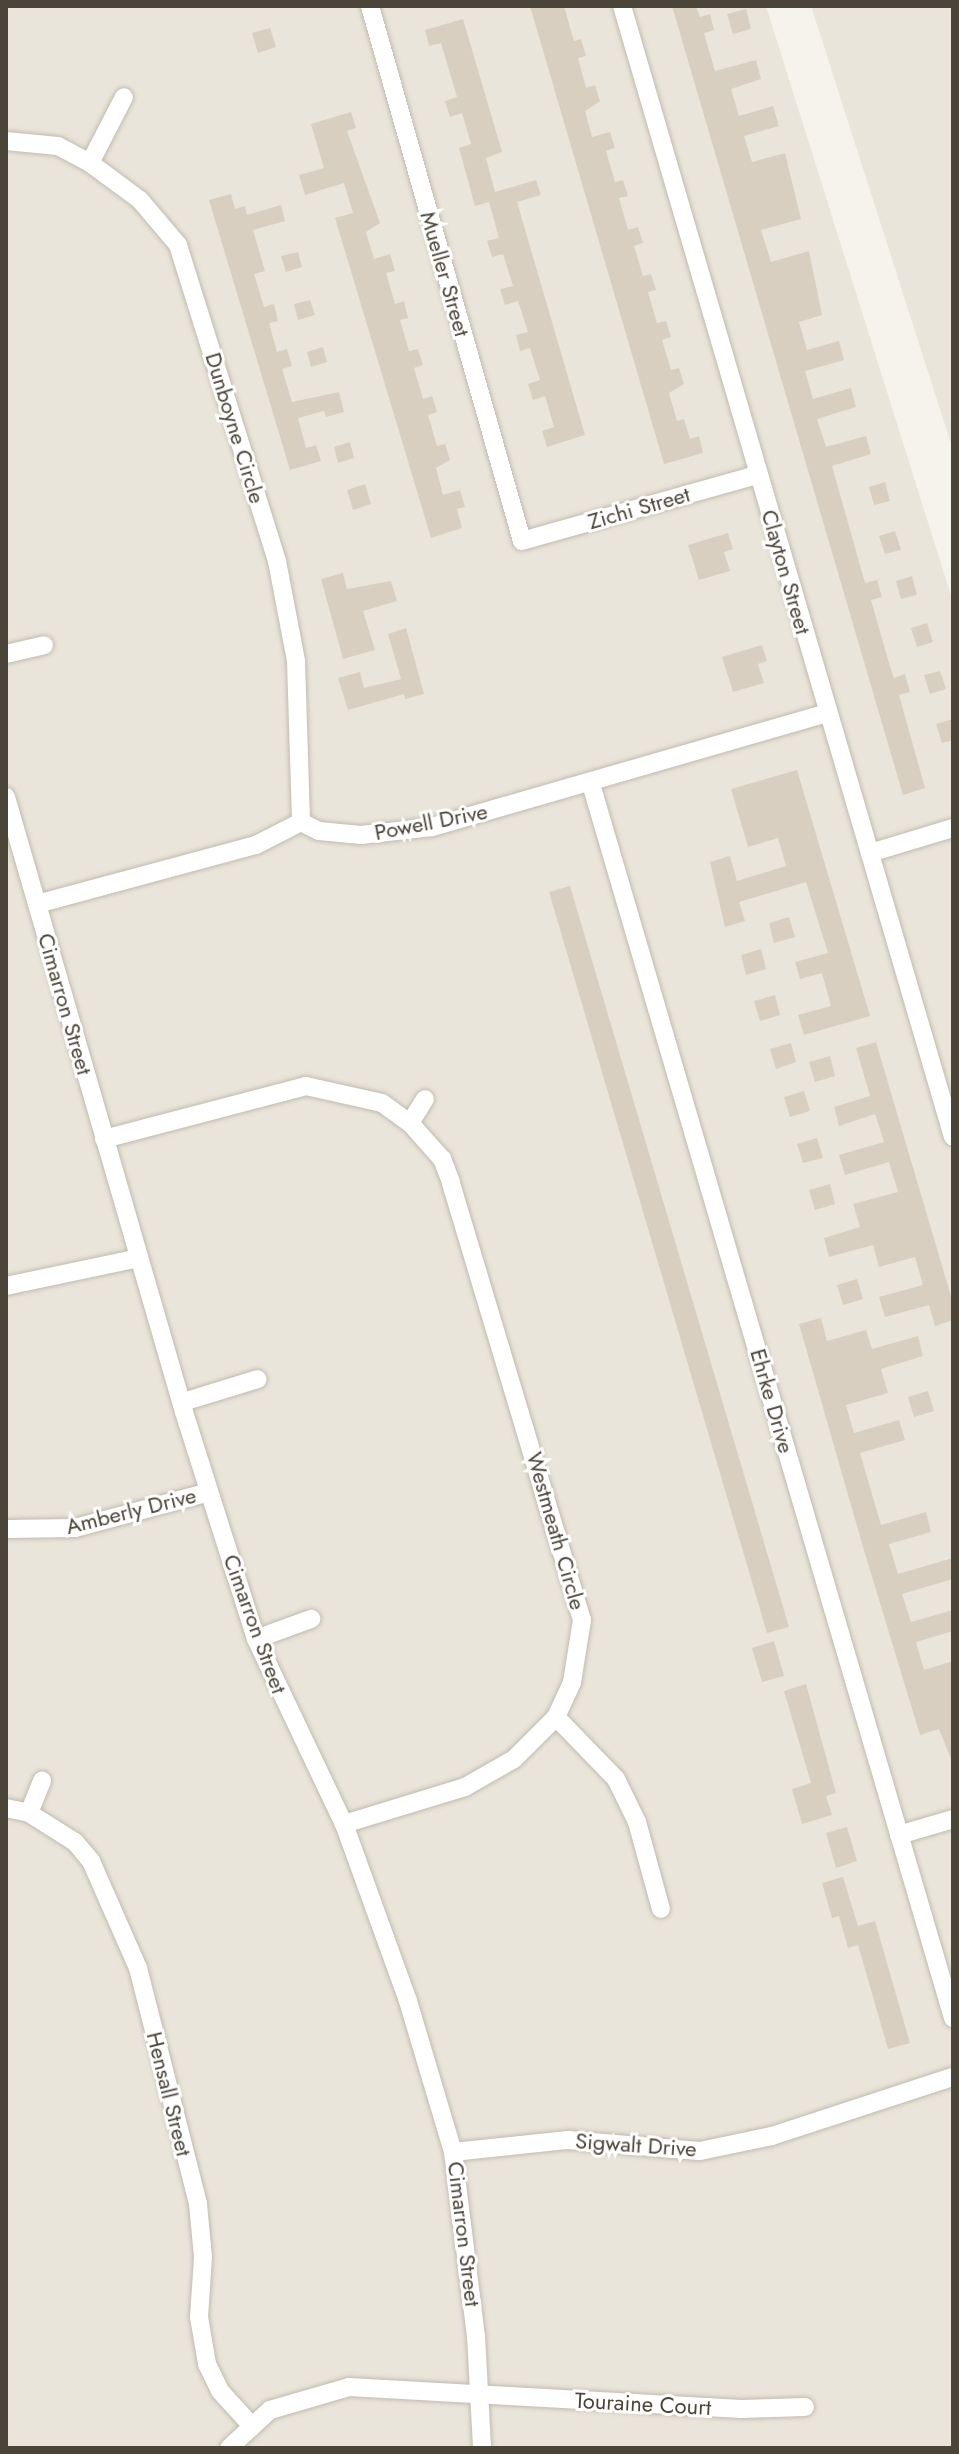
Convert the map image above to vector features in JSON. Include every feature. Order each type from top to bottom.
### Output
[{"type":"street","name":"Mueller Street","points":[[370,6],[522,541]]},
{"type":"street","name":"Clayton Street","points":[[622,6],[953,1137]]},
{"type":"street","points":[[90,163],[124,97]]},
{"type":"street","name":"Dunboyne Circle","points":[[6,141],[58,146],[90,163],[166,225],[186,269],[277,561],[296,661],[301,822]]},
{"type":"street","name":"Zichi Street","points":[[522,541],[757,475]]},
{"type":"street","points":[[6,654],[44,645]]},
{"type":"street","name":"Powell Drive","points":[[301,822],[319,831],[399,833],[591,784],[827,713]]},
{"type":"street","name":"Ehrke Drive","points":[[591,784],[953,2018]]},
{"type":"street","name":"Cimarron Street","points":[[6,797],[139,1258],[256,1639],[344,1824],[408,2001],[453,2152],[481,2394],[482,2448]]},
{"type":"street","points":[[37,904],[256,845],[301,822]]},
{"type":"street","points":[[870,853],[953,828]]},
{"type":"street","name":"Westmeath Circle","points":[[104,1139],[306,1086],[382,1103],[410,1123],[442,1159],[451,1182],[551,1523],[577,1592],[582,1620],[579,1651],[556,1717],[514,1759],[465,1787],[344,1824]]},
{"type":"street","points":[[410,1123],[425,1099]]},
{"type":"street","points":[[6,1286],[139,1258]]},
{"type":"street","points":[[183,1402],[258,1379]]},
{"type":"street","name":"Amberly Drive","points":[[6,1529],[75,1528],[209,1492]]},
{"type":"street","points":[[256,1639],[311,1619]]},
{"type":"street","points":[[556,1717],[601,1760],[627,1800],[661,1909]]},
{"type":"street","points":[[29,1813],[42,1781]]},
{"type":"street","name":"Hensall Street","points":[[6,1808],[29,1813],[75,1842],[91,1861],[138,1968],[198,2204],[203,2257],[199,2317],[207,2364],[220,2391],[250,2424]]},
{"type":"street","points":[[899,1835],[953,1819]]},
{"type":"street","name":"Sigwalt Drive","points":[[453,2152],[568,2140],[700,2151],[772,2136],[953,2077]]},
{"type":"street","name":"Touraine Court","points":[[229,2448],[250,2424],[295,2399],[349,2387],[741,2409],[805,2407]]},
{"type":"shaded area","points":[[6,6],[766,6],[953,602],[953,2448],[6,2448]]},
{"type":"shaded area","points":[[811,6],[953,6],[953,450]]},
{"type":"building","points":[[530,6],[564,6],[574,41],[581,39],[586,56],[578,58],[586,88],[595,85],[600,101],[585,111],[592,137],[610,132],[615,148],[606,151],[615,182],[623,180],[628,196],[619,198],[628,230],[638,227],[643,243],[634,246],[643,276],[651,274],[656,290],[648,292],[657,323],[666,321],[671,337],[662,340],[671,370],[679,368],[684,384],[669,393],[677,421],[684,419],[690,439],[699,436],[703,453],[664,464]]},
{"type":"building","points":[[672,6],[696,6],[700,17],[710,14],[714,30],[704,33],[715,71],[756,60],[761,79],[731,89],[739,116],[773,106],[779,126],[744,136],[752,162],[785,153],[801,219],[761,230],[771,262],[809,251],[822,315],[799,322],[807,350],[839,341],[844,360],[805,371],[813,399],[851,388],[856,407],[817,419],[826,447],[866,436],[871,454],[832,466],[865,583],[877,580],[882,597],[871,600],[894,678],[905,674],[910,692],[899,695],[925,788],[903,795]]},
{"type":"building","points":[[746,9],[751,29],[733,34],[727,14]]},
{"type":"building","points":[[463,19],[502,152],[486,158],[495,192],[536,180],[541,195],[517,202],[585,435],[547,447],[542,431],[554,427],[545,396],[533,400],[528,384],[540,380],[530,348],[520,351],[516,335],[528,332],[518,301],[505,305],[500,289],[513,286],[503,254],[492,257],[487,241],[499,238],[489,202],[475,206],[459,148],[471,144],[462,113],[450,117],[445,101],[457,97],[441,43],[429,46],[425,30]]},
{"type":"building","points":[[270,28],[276,47],[258,53],[252,33]]},
{"type":"building","points":[[351,112],[356,128],[347,131],[380,223],[366,232],[374,259],[390,254],[395,271],[386,273],[395,304],[404,301],[408,318],[400,320],[409,351],[418,349],[423,365],[414,368],[423,399],[432,396],[437,412],[428,415],[437,446],[445,444],[450,460],[436,468],[443,495],[460,490],[465,507],[457,509],[462,528],[431,538],[335,218],[353,213],[344,183],[305,195],[299,175],[324,168],[311,124]]},
{"type":"building","points":[[231,194],[235,209],[245,206],[247,215],[281,205],[285,221],[253,230],[265,271],[254,274],[264,307],[274,304],[278,321],[269,323],[277,352],[287,349],[292,366],[282,369],[292,402],[339,392],[344,412],[326,417],[324,411],[298,418],[306,448],[316,445],[321,461],[290,470],[209,200]]},
{"type":"building","points":[[298,252],[302,267],[286,272],[281,256]]},
{"type":"building","points":[[310,300],[315,315],[298,320],[294,304]]},
{"type":"building","points":[[323,347],[327,362],[311,367],[307,352]]},
{"type":"building","points":[[350,442],[354,458],[338,463],[334,447]]},
{"type":"building","points":[[885,482],[890,501],[874,505],[869,487]]},
{"type":"building","points":[[365,484],[371,504],[353,510],[347,490]]},
{"type":"building","points":[[895,531],[901,550],[885,554],[879,536]]},
{"type":"building","points":[[728,533],[733,549],[724,552],[730,571],[699,580],[688,545]]},
{"type":"building","points":[[343,573],[347,589],[391,581],[397,601],[363,611],[375,650],[343,659],[321,579]]},
{"type":"building","points":[[912,576],[917,595],[901,599],[896,581]]},
{"type":"building","points":[[927,623],[933,642],[917,647],[911,628]]},
{"type":"building","points":[[406,628],[424,694],[405,699],[404,694],[348,710],[338,678],[360,672],[364,688],[401,679],[388,634]]},
{"type":"building","points":[[762,645],[767,661],[758,664],[764,683],[733,692],[722,657]]},
{"type":"building","points":[[940,671],[946,689],[930,694],[924,675]]},
{"type":"building","points":[[953,719],[953,740],[942,743],[936,724]]},
{"type":"building","points":[[797,770],[870,1016],[804,1035],[798,1015],[831,1006],[822,973],[800,979],[795,962],[828,953],[806,882],[739,902],[745,921],[725,927],[710,862],[730,856],[737,881],[786,866],[778,838],[748,847],[731,789]]},
{"type":"building","points":[[570,886],[789,1627],[767,1633],[549,892]]},
{"type":"building","points":[[789,917],[795,937],[774,943],[769,923]]},
{"type":"building","points":[[761,949],[766,969],[746,975],[741,955]]},
{"type":"building","points":[[775,995],[780,1015],[760,1021],[754,1001]]},
{"type":"building","points":[[876,1042],[953,1303],[953,1320],[935,1326],[929,1305],[885,1317],[879,1297],[923,1285],[915,1257],[879,1267],[873,1245],[829,1257],[824,1238],[860,1227],[853,1204],[898,1192],[889,1162],[845,1175],[839,1155],[884,1142],[875,1114],[839,1126],[834,1107],[870,1096],[856,1048]]},
{"type":"building","points":[[791,1043],[796,1062],[776,1069],[770,1049]]},
{"type":"building","points":[[830,1056],[835,1076],[815,1082],[809,1062]]},
{"type":"building","points":[[804,1091],[810,1111],[790,1117],[784,1097]]},
{"type":"building","points":[[817,1138],[823,1158],[803,1163],[797,1144]]},
{"type":"building","points":[[830,1184],[835,1204],[815,1210],[809,1190]]},
{"type":"building","points":[[857,1279],[863,1299],[843,1305],[837,1285]]},
{"type":"building","points":[[821,1318],[827,1341],[866,1330],[872,1349],[918,1336],[923,1356],[881,1369],[888,1393],[846,1405],[854,1433],[899,1420],[905,1440],[860,1453],[881,1525],[926,1512],[931,1532],[889,1544],[898,1574],[953,1558],[953,1579],[902,1594],[911,1622],[953,1610],[953,1631],[916,1642],[924,1670],[953,1661],[953,1764],[939,1729],[920,1735],[863,1547],[799,1324]]},
{"type":"building","points":[[928,1391],[934,1411],[914,1417],[908,1397]]},
{"type":"building","points":[[774,1641],[784,1676],[762,1682],[752,1648]]},
{"type":"building","points":[[806,1684],[836,1793],[826,1796],[832,1815],[802,1824],[792,1789],[811,1783],[784,1691]]},
{"type":"building","points":[[847,1827],[857,1861],[836,1868],[826,1833]]},
{"type":"building","points":[[843,1877],[858,1926],[875,1921],[910,2043],[888,2049],[858,1945],[848,1948],[839,1916],[832,1918],[822,1883]]}]
